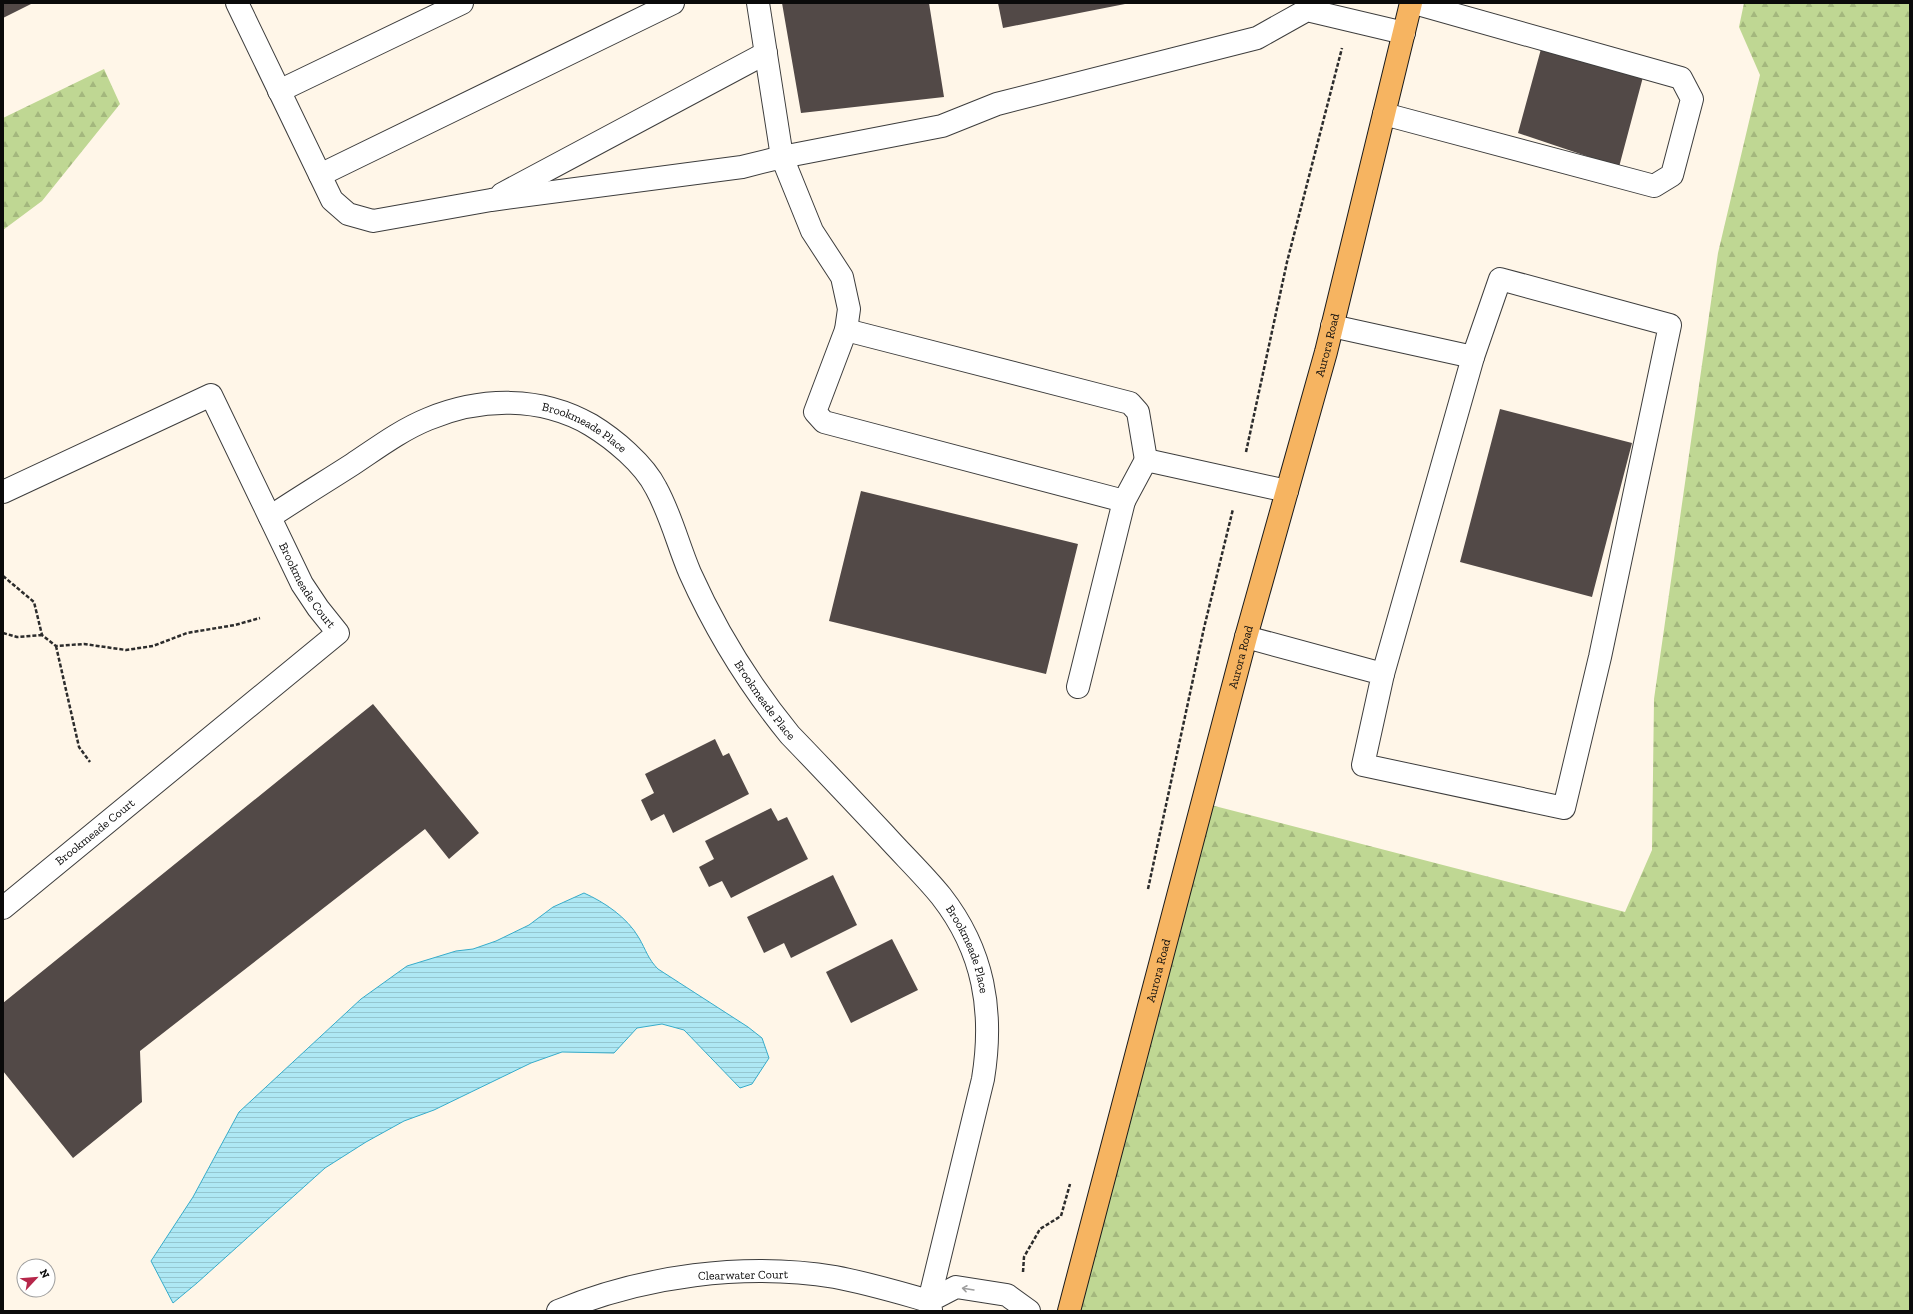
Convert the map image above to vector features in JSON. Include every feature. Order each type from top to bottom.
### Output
[{"type":"main road","name":"Aurora Road","points":[[1069,1311],[1246,637],[1332,326],[1404,33],[1413,3]]},
{"type":"street","points":[[237,3],[332,200],[348,214],[373,221],[491,200],[742,167],[782,157],[942,126],[998,104],[1257,38],[1308,6],[1350,20],[1404,33]]},
{"type":"street","points":[[279,91],[462,3]]},
{"type":"street","points":[[320,175],[673,3]]},
{"type":"street","points":[[758,3],[782,157],[812,231],[842,276],[850,309],[846,330],[815,412],[824,422],[1124,501]]},
{"type":"street","points":[[1384,114],[1654,186],[1672,175],[1692,99],[1681,78],[1413,3]]},
{"type":"street","points":[[491,200],[766,53]]},
{"type":"street","points":[[1500,279],[1670,325],[1600,657],[1564,808],[1363,765],[1383,674],[1474,357],[1500,279]]},
{"type":"street","points":[[1332,326],[1474,357]]},
{"type":"street","points":[[846,330],[1130,403],[1138,412],[1146,460],[1124,501],[1078,687]]},
{"type":"street","name":"Brookmeade Court","points":[[3,492],[211,395],[302,584],[318,608],[338,633],[3,908]]},
{"type":"street","name":"Brookmeade Place","points":[[270,517],[411,427],[449,411],[485,404],[524,403],[545,406],[565,413],[584,422],[614,440],[643,470],[656,486],[689,571],[702,598],[730,651],[767,707],[790,735],[940,896],[962,931],[979,970],[988,1011],[987,1055],[983,1079],[930,1306]]},
{"type":"street","points":[[1146,460],[1287,492]]},
{"type":"street","points":[[1246,637],[1383,674]]},
{"type":"street","name":"Clearwater Court","points":[[558,1311],[594,1297],[662,1280],[696,1275],[760,1272],[833,1277],[869,1284],[930,1306]]},
{"type":"street","points":[[930,1306],[956,1287],[1007,1295],[1029,1311]]},
{"type":"path","points":[[1146,895],[1199,651],[1240,481],[1286,262],[1350,20]]},
{"type":"path","points":[[3,576],[34,602],[42,635],[56,646],[79,747],[90,762]]},
{"type":"path","points":[[56,646],[84,644],[126,650],[153,646],[187,633],[235,625],[260,618]]},
{"type":"path","points":[[3,633],[17,637],[42,635]]},
{"type":"path","points":[[1023,1274],[1024,1257],[1040,1229],[1061,1216],[1072,1178]]},
{"type":"green space","points":[[1744,3],[1910,3],[1910,1311],[1069,1311],[1203,803],[1625,912],[1652,850],[1654,699],[1718,253],[1760,75],[1739,27]]},
{"type":"green space","points":[[104,69],[120,104],[42,201],[3,230],[3,118]]},
{"type":"water","points":[[584,893],[607,906],[628,923],[639,938],[652,962],[658,969],[748,1027],[762,1038],[769,1058],[752,1084],[740,1088],[684,1030],[662,1024],[637,1028],[614,1053],[562,1052],[531,1063],[434,1110],[404,1121],[366,1142],[325,1168],[173,1303],[151,1261],[193,1197],[239,1112],[361,999],[407,966],[456,951],[473,949],[496,941],[529,925],[553,907]]},
{"type":"building","points":[[3,3],[33,3],[3,18]]},
{"type":"building","points":[[782,3],[929,3],[944,97],[801,113]]},
{"type":"building","points":[[998,3],[1125,3],[1125,4],[1003,28]]},
{"type":"building","points":[[1541,49],[1643,77],[1619,167],[1518,133]]},
{"type":"building","points":[[1500,409],[1632,443],[1592,597],[1460,562]]},
{"type":"building","points":[[861,491],[1078,544],[1046,674],[829,621]]},
{"type":"building","points":[[373,704],[479,833],[449,859],[425,829],[140,1051],[142,1102],[73,1158],[3,1071],[3,1003]]},
{"type":"building","points":[[715,739],[723,756],[729,753],[749,794],[673,833],[664,814],[651,821],[641,800],[654,793],[645,774]]},
{"type":"building","points":[[771,808],[778,821],[787,817],[808,859],[731,898],[722,881],[709,887],[699,867],[714,859],[705,841]]},
{"type":"building","points":[[833,875],[857,925],[791,958],[784,943],[764,953],[747,917]]},
{"type":"building","points":[[892,939],[918,990],[851,1023],[826,972]]}]
